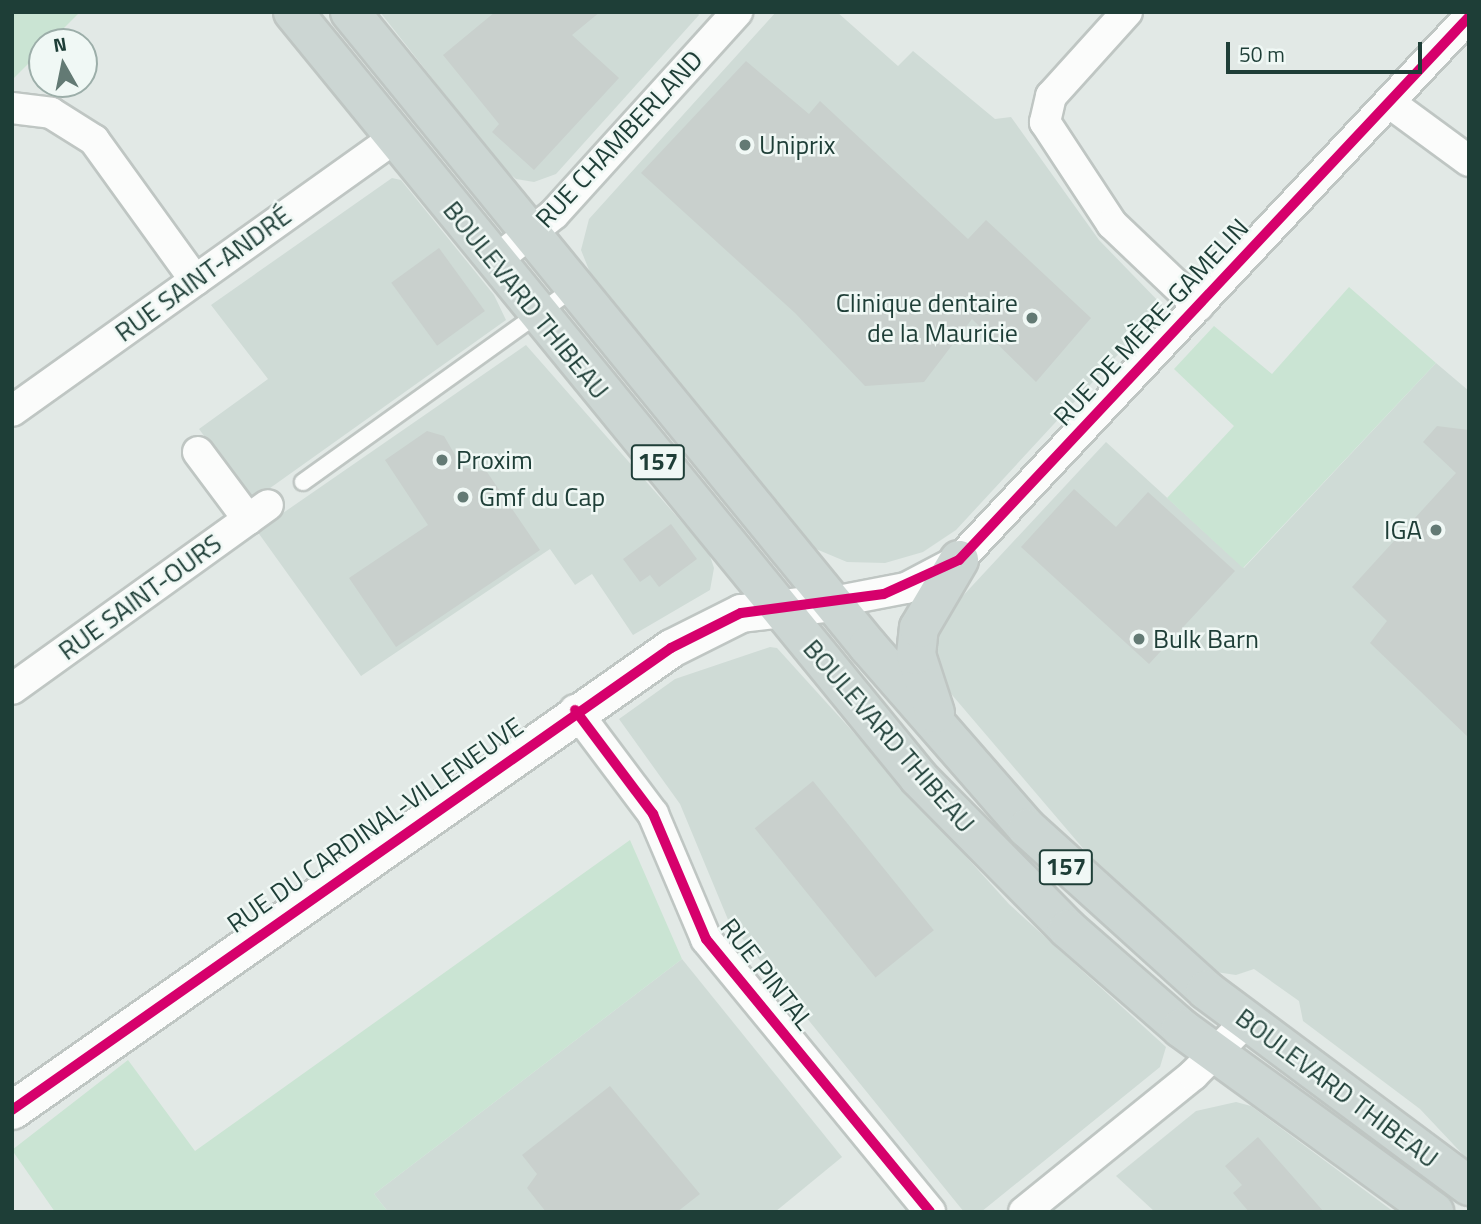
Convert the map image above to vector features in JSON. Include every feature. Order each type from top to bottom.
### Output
[{"type":"main road","name":"BOULEVARD THIBEAU","points":[[293,12],[919,778],[1078,938],[1217,1054],[1434,1212]]},
{"type":"main road","name":"BOULEVARD THIBEAU","points":[[351,12],[529,234],[944,737],[1094,894],[1247,1021],[1469,1186]]},
{"type":"main road","points":[[944,737],[920,673],[917,640],[929,604],[959,561]]},
{"type":"street","points":[[1127,12],[1051,96],[1045,122],[1112,224],[1198,306]]},
{"type":"street","name":"RUE CHAMBERLAND","points":[[495,261],[554,214],[734,13]]},
{"type":"street","name":"RUE DE MÈRE-GAMELIN","points":[[833,602],[906,588],[959,561],[1469,17]]},
{"type":"street","points":[[1390,103],[1469,161]]},
{"type":"street","points":[[12,108],[51,113],[94,140],[195,280]]},
{"type":"street","name":"RUE SAINT-ANDRÉ","points":[[12,411],[395,138]]},
{"type":"street","name":"RUE SAINT-OURS","points":[[12,690],[258,512],[198,452]]},
{"type":"street","name":"RUE DU CARDINAL-VILLENEUVE","points":[[12,1110],[575,710],[671,648],[741,613],[833,602]]},
{"type":"street","name":"RUE PINTAL","points":[[575,710],[653,814],[706,939],[930,1212]]},
{"type":"street","points":[[1024,1212],[1217,1054],[1247,1021]]},
{"type":"lane","points":[[303,482],[575,288]]},
{"type":"shaded area","points":[[380,12],[697,12],[699,15],[556,174],[534,182],[516,179],[502,167]]},
{"type":"shaded area","points":[[776,12],[837,12],[898,66],[913,51],[995,119],[1011,117],[1099,240],[1163,306],[956,530],[923,552],[885,563],[847,562],[816,549],[593,280],[581,250],[589,219]]},
{"type":"shaded area","points":[[392,178],[401,180],[494,295],[506,320],[252,501],[199,429],[268,379],[211,305]]},
{"type":"shaded area","points":[[526,345],[709,553],[714,568],[710,590],[633,635],[592,574],[575,585],[550,549],[361,676],[257,531]]},
{"type":"shaded area","points":[[1436,363],[1469,391],[1469,1161],[1420,1109],[1303,1021],[1299,1001],[1254,969],[1236,975],[1216,972],[1110,880],[941,682],[933,641],[946,614],[1106,442],[1244,568]]},
{"type":"shaded area","points":[[770,647],[777,648],[1009,904],[1166,1047],[1160,1067],[981,1212],[964,1212],[729,922],[680,804],[619,719],[675,679]]},
{"type":"shaded area","points":[[682,959],[842,1157],[775,1212],[388,1212],[374,1194]]},
{"type":"shaded area","points":[[1236,1102],[1251,1106],[1394,1212],[1155,1212],[1116,1176],[1196,1111]]},
{"type":"green space","points":[[12,12],[80,12],[64,28],[28,28],[28,64],[12,80]]},
{"type":"green space","points":[[1349,287],[1436,363],[1243,568],[1167,498],[1234,426],[1174,369],[1214,326],[1272,374]]},
{"type":"green space","points":[[630,840],[682,959],[374,1194],[388,1212],[55,1212],[12,1150],[128,1060],[195,1151]]},
{"type":"building","points":[[495,12],[600,12],[572,35],[619,78],[534,170],[492,132],[499,124],[443,55]]},
{"type":"building","points":[[746,61],[809,114],[820,101],[968,239],[986,220],[1091,318],[1036,382],[972,319],[924,382],[865,386],[795,313],[641,173]]},
{"type":"building","points":[[439,248],[485,311],[437,346],[391,283]]},
{"type":"building","name":"IGA","points":[[1437,426],[1469,430],[1469,738],[1370,643],[1387,621],[1352,587],[1456,473],[1423,442]]},
{"type":"building","points":[[427,431],[444,436],[462,467],[487,472],[540,550],[396,647],[349,578],[428,525],[385,460]]},
{"type":"building","points":[[1074,489],[1116,527],[1148,492],[1235,571],[1149,664],[1021,547]]},
{"type":"building","points":[[671,524],[697,559],[659,587],[650,575],[640,582],[623,559]]},
{"type":"building","points":[[813,781],[934,930],[876,977],[755,828]]},
{"type":"building","points":[[610,1086],[700,1194],[677,1212],[546,1212],[527,1188],[537,1174],[522,1155]]},
{"type":"building","points":[[1258,1137],[1324,1212],[1249,1212],[1233,1193],[1242,1185],[1225,1166]]},
{"type":"cycle path","points":[[12,1110],[671,648],[741,613],[884,594],[959,560],[1469,17]]},
{"type":"cycle path","points":[[575,710],[653,814],[706,939],[930,1212]]},
{"type":"place","name":"Uniprix","points":[[745,145]]},
{"type":"place","name":"Clinique dentaire de la Mauricie","points":[[1032,318]]},
{"type":"place","name":"Proxim","points":[[442,460]]},
{"type":"place","name":"Gmf du Cap","points":[[463,497]]},
{"type":"place","name":"IGA","points":[[1436,530]]},
{"type":"place","name":"Bulk Barn","points":[[1139,639]]}]
